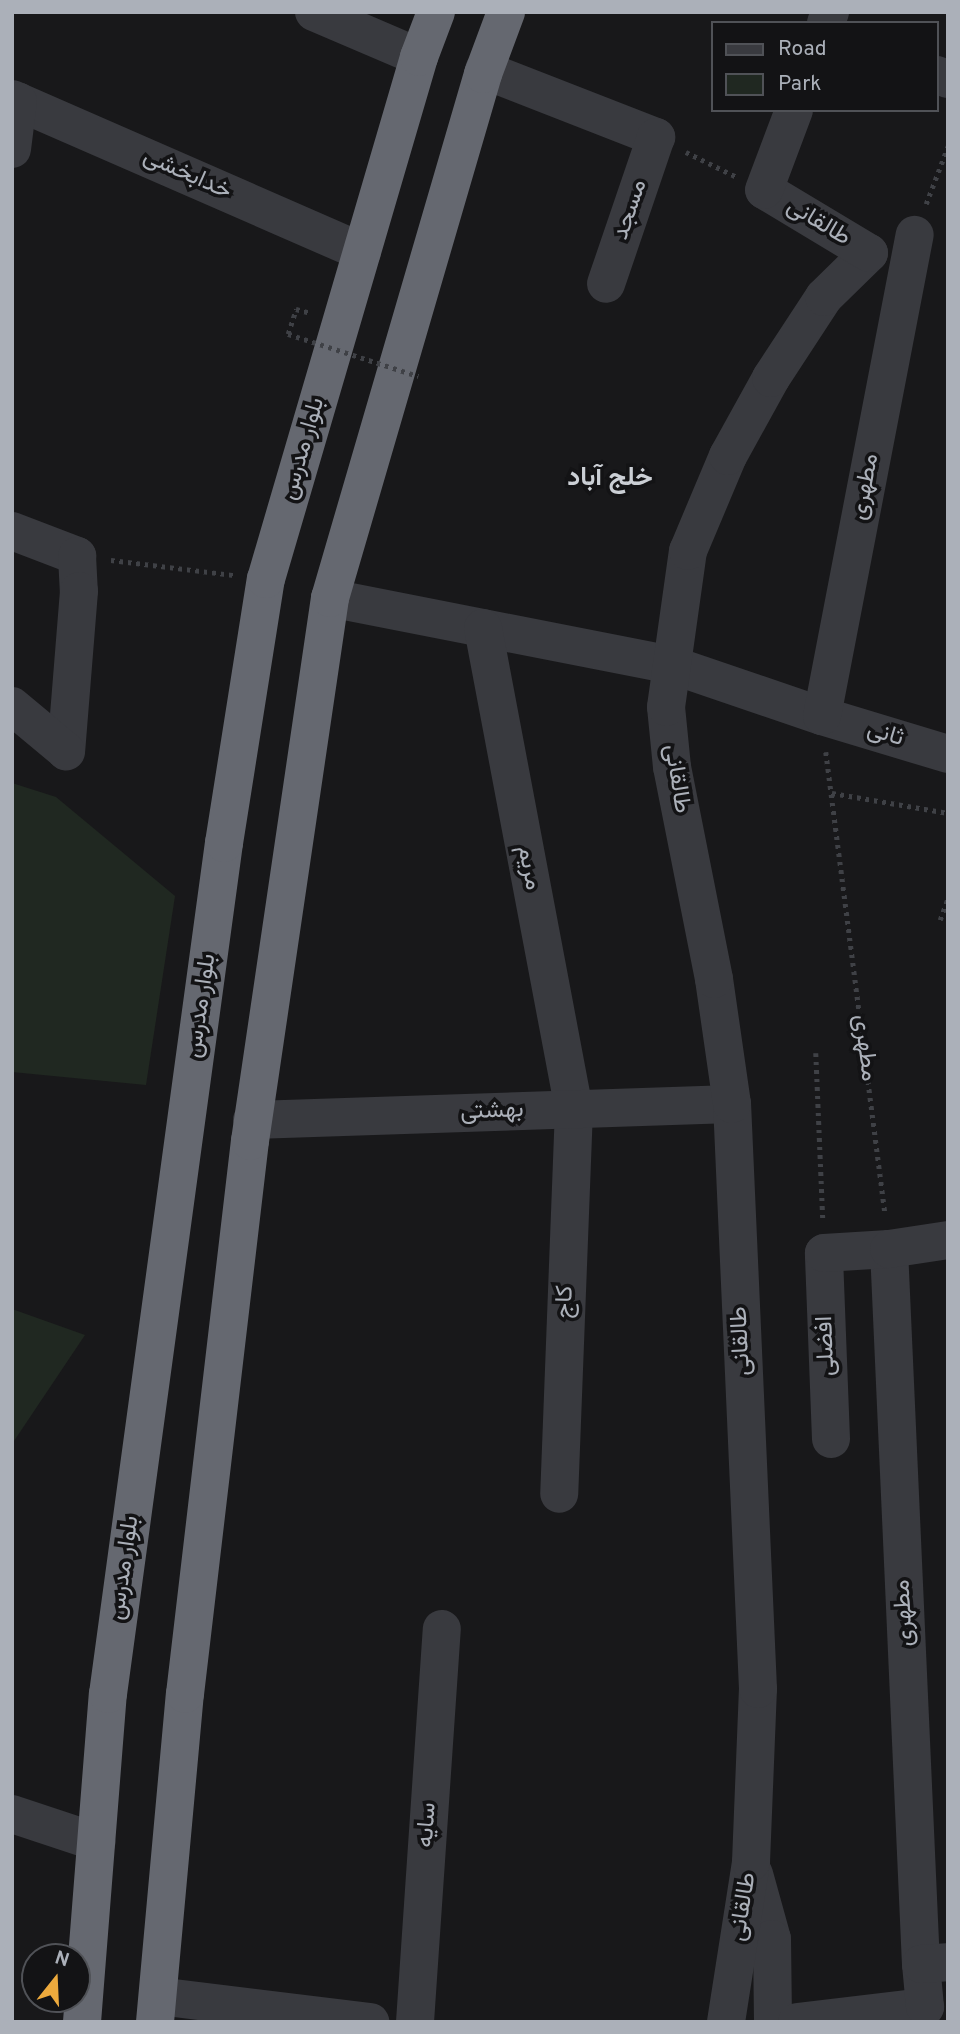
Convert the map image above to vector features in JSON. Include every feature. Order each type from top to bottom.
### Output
[{"type":"highway","name":"بلوار مدرس","points":[[82,2022],[110,1681],[224,843],[266,579],[419,57],[436,12]]},
{"type":"highway","points":[[156,2009],[185,1694],[252,1120],[330,598],[484,69],[506,12]]},
{"type":"street","points":[[314,12],[419,57]]},
{"type":"street","points":[[484,69],[656,137]]},
{"type":"street","points":[[12,149],[15,100]]},
{"type":"street","name":"خدابخشی","points":[[15,100],[362,252]]},
{"type":"street","points":[[764,190],[793,112]]},
{"type":"street","name":"مسجد","points":[[606,284],[656,137]]},
{"type":"street","name":"طالقانی","points":[[726,2022],[751,1862],[758,1689],[732,1104],[714,979],[672,767],[666,707],[688,551],[728,456],[772,378],[824,297],[869,253],[764,190]]},
{"type":"street","name":"مطهری","points":[[822,716],[915,234]]},
{"type":"street","points":[[12,531],[77,556],[79,591],[66,751],[12,706]]},
{"type":"street","points":[[330,598],[672,664],[822,716]]},
{"type":"street","name":"مریم","points":[[483,628],[574,1109]]},
{"type":"street","name":"ثانی","points":[[822,716],[948,754]]},
{"type":"street","name":"بهشتی","points":[[252,1120],[732,1104]]},
{"type":"street","name":"کاج","points":[[559,1494],[574,1109]]},
{"type":"street","points":[[824,1253],[889,1249],[948,1240]]},
{"type":"street","name":"مطهری","points":[[889,1249],[934,1963],[925,2014]]},
{"type":"street","name":"افضلی","points":[[824,1253],[831,1439]]},
{"type":"street","name":"سایه","points":[[415,2022],[442,1629]]},
{"type":"street","points":[[12,1814],[96,1842]]},
{"type":"street","points":[[751,1862],[772,1939],[773,2022]]},
{"type":"street","points":[[156,2009],[370,2022]]},
{"type":"street","points":[[797,2022],[925,2014]]},
{"type":"path","points":[[656,137],[764,190]]},
{"type":"path","points":[[915,234],[948,146]]},
{"type":"path","points":[[296,309],[288,334],[418,376]]},
{"type":"path","points":[[77,556],[266,579]]},
{"type":"path","name":"مطهری","points":[[822,716],[889,1249]]},
{"type":"path","points":[[832,793],[948,813]]},
{"type":"path","points":[[940,920],[948,898]]},
{"type":"path","points":[[816,1053],[824,1253]]},
{"type":"green space","points":[[12,783],[56,797],[175,896],[146,1085],[12,1072]]},
{"type":"green space","points":[[12,1309],[85,1335],[12,1444]]},
{"type":"district","name":"خلج آباد","points":[[610,479]]}]
